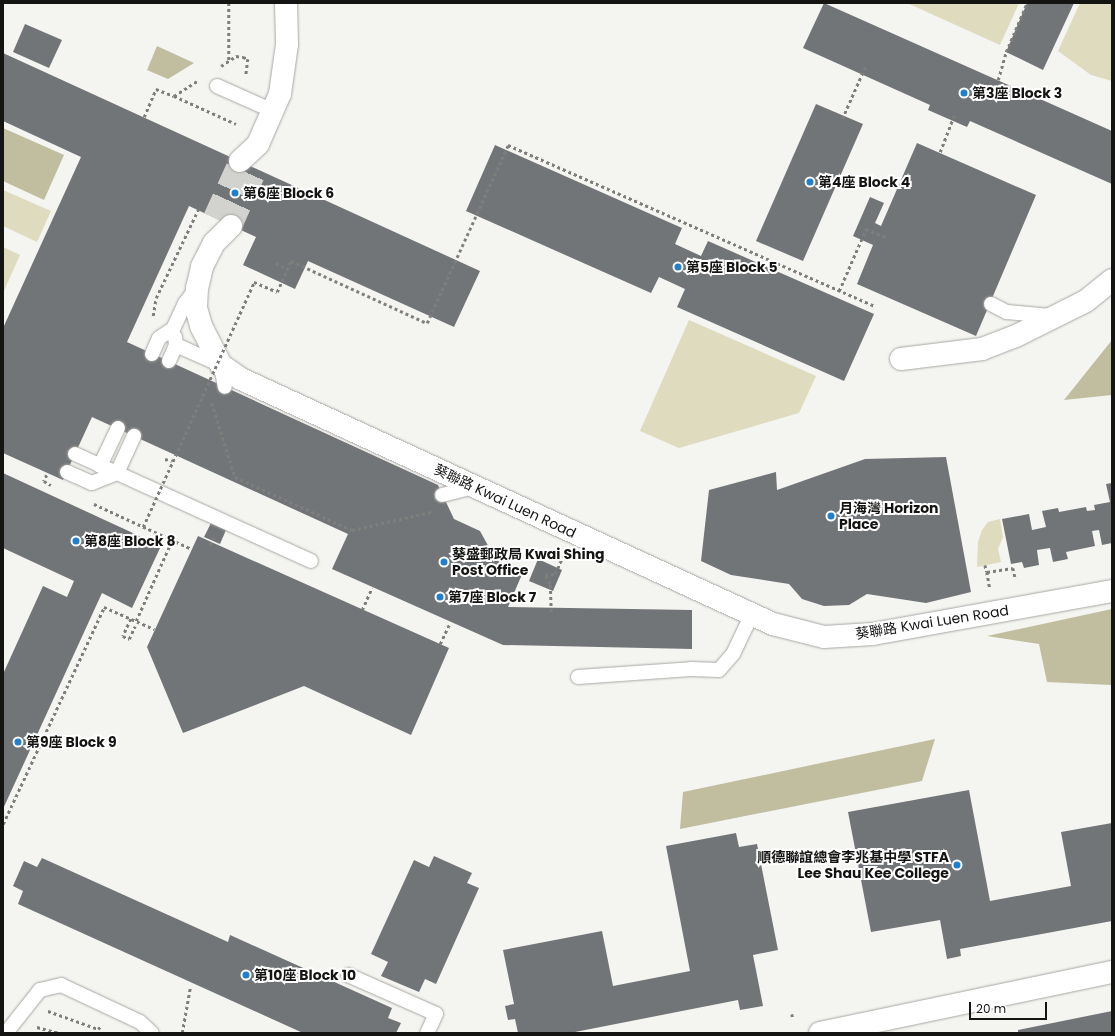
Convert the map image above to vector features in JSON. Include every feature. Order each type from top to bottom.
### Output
[{"type":"street","points":[[248,165],[280,94],[285,68],[286,3]]},
{"type":"street","name":"葵聯路 Kwai Luen Road","points":[[214,218],[214,242],[202,267],[197,288],[196,308],[200,326],[221,365],[241,379],[773,624],[824,637],[873,634],[1112,591]]},
{"type":"street","points":[[901,359],[982,349],[1016,336],[1086,301],[1112,280]]},
{"type":"street","points":[[820,1033],[1112,972]]},
{"type":"lane","points":[[216,86],[273,111]]},
{"type":"lane","points":[[152,354],[159,338],[173,329],[185,303],[197,288]]},
{"type":"lane","points":[[991,304],[1007,312],[1057,316]]},
{"type":"lane","points":[[169,361],[176,345],[173,329]]},
{"type":"lane","points":[[176,345],[221,365],[225,387]]},
{"type":"lane","points":[[100,466],[118,428]]},
{"type":"lane","points":[[67,472],[92,483],[117,473],[134,436]]},
{"type":"lane","points":[[75,454],[311,561]]},
{"type":"lane","points":[[442,495],[473,487]]},
{"type":"lane","points":[[578,677],[691,669],[719,670],[734,654],[752,614]]},
{"type":"lane","points":[[348,975],[436,1014],[427,1033]]},
{"type":"lane","points":[[6,1033],[40,990],[61,985],[140,1022],[152,1033]]},
{"type":"path","points":[[229,3],[229,61]]},
{"type":"path","points":[[998,80],[1006,52],[1027,3]]},
{"type":"path","points":[[842,119],[866,65]]},
{"type":"path","points":[[174,96],[236,124]]},
{"type":"path","points":[[940,152],[955,113]]},
{"type":"path","points":[[143,526],[254,282],[277,292],[291,261],[426,323],[508,144],[875,306]]},
{"type":"path","points":[[159,338],[153,319],[156,298],[214,218]]},
{"type":"path","points":[[839,290],[866,229],[887,238]]},
{"type":"path","points":[[276,263],[287,269]]},
{"type":"path","points":[[206,381],[235,477],[352,530],[433,511]]},
{"type":"path","points":[[165,459],[172,462]]},
{"type":"path","points":[[48,473],[44,482],[58,488]]},
{"type":"path","points":[[86,501],[192,549]]},
{"type":"path","points":[[136,621],[172,540]]},
{"type":"path","points":[[551,612],[550,584],[545,575],[555,574],[567,547]]},
{"type":"path","points":[[986,565],[991,596]]},
{"type":"path","points":[[987,572],[1013,568],[1015,577]]},
{"type":"path","points":[[362,610],[372,588]]},
{"type":"path","points":[[3,824],[104,607],[154,630]]},
{"type":"path","points":[[131,619],[123,636],[129,639],[135,626]]},
{"type":"path","points":[[440,644],[450,623]]},
{"type":"path","points":[[182,1033],[190,988]]},
{"type":"path","points":[[44,1017],[48,1011],[98,1030],[103,1023]]},
{"type":"path","points":[[792,1014],[793,1019]]},
{"type":"path","points":[[40,1022],[36,1028],[60,1033]]},
{"type":"shaded area","points":[[907,3],[1019,3],[1000,45]]},
{"type":"shaded area","points":[[1080,3],[1112,3],[1112,81],[1091,75],[1058,51]]},
{"type":"shaded area","points":[[157,46],[194,63],[168,79],[147,70]]},
{"type":"shaded area","points":[[3,128],[64,155],[44,200],[3,181]]},
{"type":"shaded area","points":[[3,190],[51,211],[37,242],[3,226]]},
{"type":"shaded area","points":[[3,247],[20,255],[3,293]]},
{"type":"shaded area","points":[[689,320],[816,376],[799,413],[679,448],[640,431]]},
{"type":"shaded area","points":[[1112,340],[1112,395],[1064,400]]},
{"type":"shaded area","points":[[1000,519],[1003,537],[998,549],[1001,562],[977,567],[978,542],[982,530],[988,522]]},
{"type":"shaded area","points":[[1112,609],[1112,685],[1047,682],[1039,644],[987,636]]},
{"type":"shaded area","points":[[935,739],[922,781],[680,829],[683,792]]},
{"type":"building","name":"第3座 Block 3","points":[[824,3],[1112,131],[1112,184],[970,121],[967,127],[928,110],[930,105],[803,48]]},
{"type":"building","points":[[1027,3],[1074,3],[1043,70],[1006,52]]},
{"type":"building","points":[[25,24],[62,40],[49,68],[13,52]]},
{"type":"building","points":[[3,53],[480,271],[454,327],[308,261],[295,289],[243,265],[256,237],[189,206],[127,342],[438,485],[454,519],[480,531],[496,560],[523,572],[508,607],[692,610],[692,649],[503,645],[332,569],[348,534],[92,417],[63,480],[3,453],[3,328],[81,157],[3,121]]},
{"type":"building","name":"第4座 Block 4","points":[[816,104],[863,124],[803,261],[756,241]]},
{"type":"building","points":[[917,143],[1036,195],[976,336],[857,284],[873,245],[853,236],[870,197],[884,203],[875,223],[881,226]]},
{"type":"building","name":"第5座 Block 5","points":[[495,145],[682,228],[675,244],[701,256],[708,241],[874,314],[844,381],[677,307],[685,289],[659,277],[651,293],[466,211]]},
{"type":"building","name":"月海灣 Horizon Place","points":[[946,457],[971,592],[926,603],[867,594],[849,605],[824,606],[802,599],[789,584],[731,575],[701,561],[709,490],[776,472],[777,490],[865,459]]},
{"type":"building","points":[[3,473],[161,546],[132,608],[102,593],[3,809],[3,674],[43,586],[67,597],[74,581],[3,548]]},
{"type":"building","points":[[1112,483],[1112,543],[1102,545],[1099,530],[1092,531],[1095,546],[1066,552],[1068,559],[1053,562],[1050,548],[1037,550],[1039,565],[1024,568],[1022,562],[1011,564],[1002,519],[1029,514],[1032,530],[1046,527],[1042,511],[1058,508],[1059,512],[1086,507],[1087,511],[1095,510],[1094,505],[1110,502],[1106,484]]},
{"type":"building","points":[[211,523],[226,530],[220,544],[204,537]]},
{"type":"building","points":[[198,536],[449,648],[411,735],[304,686],[183,733],[147,647]]},
{"type":"building","points":[[538,559],[562,570],[553,591],[529,581]]},
{"type":"building","points":[[969,790],[990,901],[1071,886],[1061,832],[1112,823],[1112,921],[960,949],[961,956],[947,959],[940,920],[871,932],[848,812]]},
{"type":"building","points":[[736,833],[739,847],[757,844],[778,950],[753,955],[763,1006],[740,1010],[738,1000],[570,1033],[518,1033],[515,1019],[508,1020],[505,1006],[514,1004],[503,950],[602,931],[613,986],[690,971],[666,846]]},
{"type":"building","points":[[434,856],[472,873],[467,883],[479,888],[436,984],[425,979],[419,992],[381,976],[388,962],[371,954],[414,860],[429,867]]},
{"type":"building","name":"第10座 Block 10","points":[[42,858],[228,942],[230,935],[392,1008],[388,1018],[401,1023],[396,1033],[303,1033],[18,904],[23,891],[13,886],[24,861],[37,867]]},
{"type":"building","points":[[1112,1011],[1112,1033],[1018,1033],[1018,1030]]},
{"type":"tunnel","points":[[214,218],[240,161]]},
{"type":"tunnel","points":[[231,226],[257,168]]},
{"type":"place","name":"第3座 Block 3","points":[[964,93]]},
{"type":"place","name":"第4座 Block 4","points":[[810,182]]},
{"type":"place","name":"第6座 Block 6","points":[[235,193]]},
{"type":"place","name":"第5座 Block 5","points":[[678,267]]},
{"type":"place","name":"月海灣 Horizon Place","points":[[831,516]]},
{"type":"place","name":"第8座 Block 8","points":[[76,541]]},
{"type":"place","name":"葵盛郵政局 Kwai Shing Post Office","points":[[444,562]]},
{"type":"place","name":"第7座 Block 7","points":[[440,597]]},
{"type":"place","name":"第9座 Block 9","points":[[18,742]]},
{"type":"place","name":"順德聯誼總會李兆基中學 STFA Lee Shau Kee College","points":[[957,865]]},
{"type":"place","name":"第10座 Block 10","points":[[246,975]]}]
